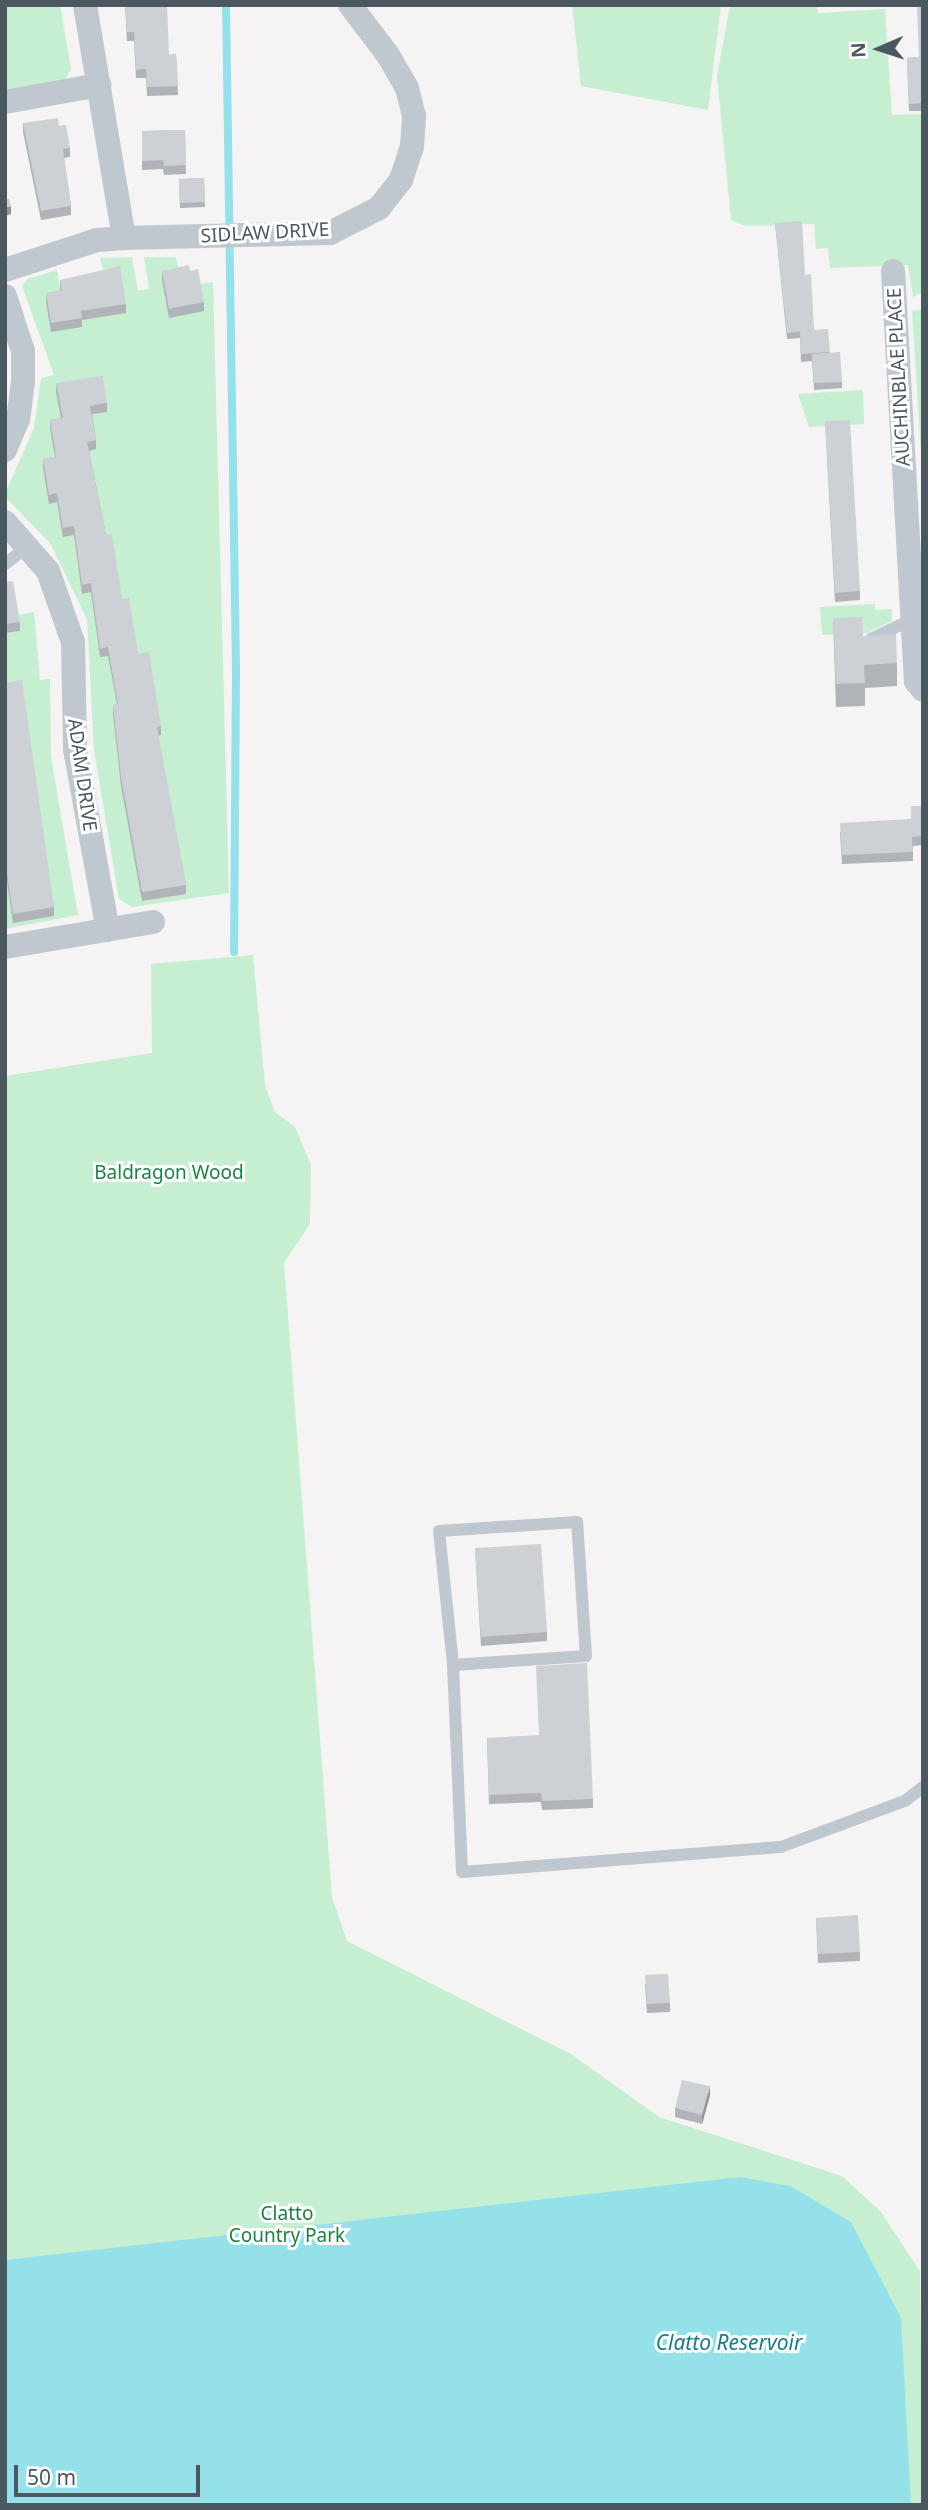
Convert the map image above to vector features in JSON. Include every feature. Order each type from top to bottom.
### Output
[{"type":"street","points":[[85,5],[124,238]]},
{"type":"street","name":"SIDLAW DRIVE","points":[[5,270],[97,240],[330,233],[379,208],[401,180],[412,147],[414,116],[407,88],[350,5]]},
{"type":"street","points":[[5,102],[99,85]]},
{"type":"street","name":"AUCHINBLAE PLACE","points":[[893,271],[916,681],[923,690]]},
{"type":"street","points":[[5,296],[23,351],[18,419],[5,450]]},
{"type":"street","name":"ADAM DRIVE","points":[[5,522],[29,545],[53,583],[73,642],[75,749],[107,930]]},
{"type":"street","points":[[5,947],[153,922]]},
{"type":"lane","points":[[5,565],[29,545]]},
{"type":"lane","points":[[871,639],[913,620]]},
{"type":"lane","points":[[453,1665],[586,1656],[577,1522],[439,1531],[453,1665],[462,1872],[781,1847],[905,1801],[923,1787]]},
{"type":"green space","points":[[5,5],[60,5],[71,69],[65,80],[5,92]]},
{"type":"green space","points":[[572,5],[721,5],[708,110],[581,86]]},
{"type":"green space","points":[[730,5],[817,5],[818,13],[885,9],[892,115],[923,114],[923,292],[913,297],[908,265],[830,268],[828,248],[816,249],[814,224],[746,226],[731,220],[717,76]]},
{"type":"green space","points":[[132,257],[138,291],[149,289],[144,257],[176,257],[180,276],[199,284],[213,282],[229,893],[132,907],[119,899],[94,751],[87,619],[50,543],[7,499],[6,491],[34,428],[41,378],[54,375],[22,286],[28,279],[57,270],[62,300],[105,278],[100,258]]},
{"type":"green space","points":[[923,310],[923,485],[912,311]]},
{"type":"green space","points":[[863,390],[864,424],[809,427],[798,394]]},
{"type":"green space","points":[[875,604],[875,610],[892,609],[892,621],[867,633],[822,635],[820,607]]},
{"type":"green space","points":[[34,612],[40,680],[50,679],[51,757],[78,915],[5,929],[5,633],[20,631],[17,615]]},
{"type":"green space","name":"Clatto Country Park","points":[[253,955],[265,1085],[275,1112],[295,1127],[311,1165],[310,1224],[284,1263],[332,1897],[347,1941],[571,2054],[659,2117],[842,2176],[881,2212],[920,2271],[923,2505],[5,2505],[5,1076],[152,1053],[151,964]]},
{"type":"water","name":"Clatto Reservoir","points":[[740,2177],[790,2186],[851,2222],[901,2318],[911,2505],[5,2505],[5,2260]]},
{"type":"building","points":[[125,5],[167,5],[169,55],[176,54],[178,86],[147,87],[146,69],[136,70],[134,32],[127,32]]},
{"type":"building","points":[[917,5],[923,5],[923,103],[909,104],[907,58],[919,57]]},
{"type":"building","points":[[58,118],[59,126],[66,125],[70,148],[63,149],[71,206],[41,211],[23,123]]},
{"type":"building","points":[[185,130],[186,165],[164,166],[163,160],[142,161],[142,131]]},
{"type":"building","points":[[204,178],[205,202],[180,203],[179,179]]},
{"type":"building","points":[[5,199],[9,199],[11,206],[5,208]]},
{"type":"building","points":[[802,221],[805,275],[811,274],[814,330],[787,333],[775,223]]},
{"type":"building","points":[[189,265],[190,271],[198,269],[204,302],[169,309],[162,271]]},
{"type":"building","points":[[120,266],[126,304],[81,311],[82,318],[51,323],[46,293],[62,291],[60,280]]},
{"type":"building","points":[[828,329],[830,352],[801,354],[800,331]]},
{"type":"building","points":[[840,352],[842,382],[814,383],[812,354]]},
{"type":"building","points":[[103,376],[107,403],[90,406],[96,440],[87,442],[106,535],[112,534],[122,599],[129,598],[138,654],[149,652],[161,726],[157,727],[186,885],[142,892],[121,777],[113,705],[118,704],[108,647],[100,649],[91,583],[82,585],[74,526],[63,528],[57,493],[49,495],[43,459],[56,457],[50,420],[63,418],[56,383]]},
{"type":"building","points":[[850,420],[860,591],[835,593],[825,421]]},
{"type":"building","points":[[13,581],[20,622],[5,624],[5,582]]},
{"type":"building","points":[[862,617],[863,636],[896,634],[897,663],[864,665],[865,683],[836,684],[833,618]]},
{"type":"building","points":[[22,680],[54,907],[13,914],[5,859],[5,683]]},
{"type":"building","points":[[911,806],[923,806],[923,836],[912,837],[913,852],[842,855],[840,823],[911,819]]},
{"type":"building","points":[[541,1544],[547,1632],[481,1637],[475,1548]]},
{"type":"building","points":[[587,1663],[593,1799],[542,1801],[541,1793],[489,1795],[487,1738],[539,1735],[536,1666]]},
{"type":"building","points":[[858,1915],[860,1952],[818,1954],[816,1918]]},
{"type":"building","points":[[668,1974],[670,2003],[647,2004],[645,1975]]},
{"type":"building","points":[[682,2080],[710,2086],[702,2115],[675,2108]]},
{"type":"waterway","points":[[226,5],[236,672],[234,952]]},
{"type":"park label","name":"Baldragon Wood","points":[[169,1173]]}]
